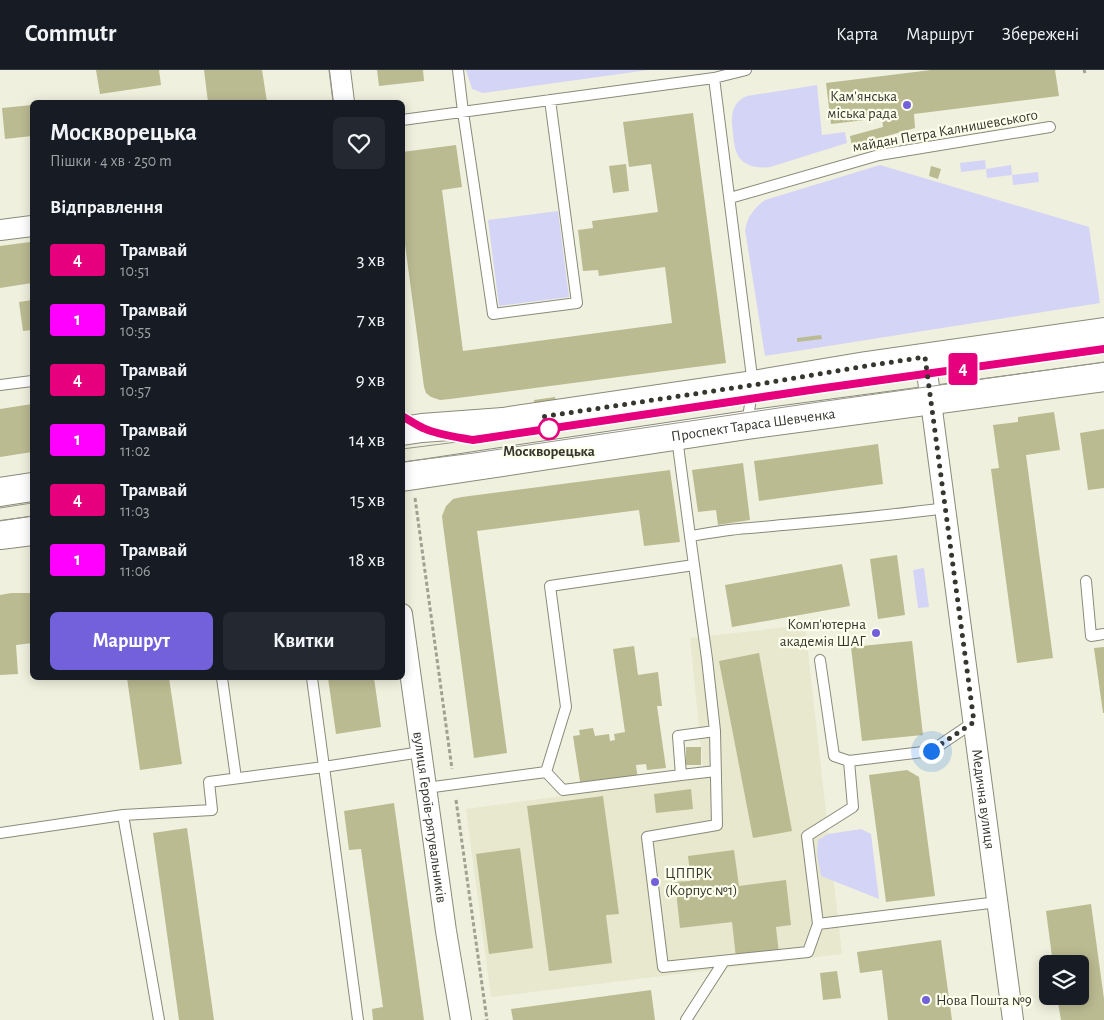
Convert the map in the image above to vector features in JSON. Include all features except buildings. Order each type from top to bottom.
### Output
[{"type":"main road","points":[[405,431],[503,422],[925,357],[1104,332]]},
{"type":"main road","name":"Проспект Тараса Шевченка","points":[[409,488],[677,436],[1104,377]]},
{"type":"main road","points":[[0,492],[30,487]]},
{"type":"main road","points":[[0,535],[30,531]]},
{"type":"street","points":[[340,70],[344,100]]},
{"type":"street","points":[[0,230],[30,226]]},
{"type":"street","name":"Медична вулиця","points":[[925,357],[1013,1020]]},
{"type":"street","name":"вулиця Героїв-рятувальників","points":[[405,636],[446,931],[461,1020]]},
{"type":"lane","points":[[458,70],[493,314],[577,303],[550,100]]},
{"type":"lane","points":[[405,120],[714,78],[746,70]]},
{"type":"lane","points":[[714,78],[753,385],[747,425]]},
{"type":"lane","name":"майдан Петра Калнишевського","points":[[730,198],[879,155],[1050,127]]},
{"type":"lane","points":[[0,386],[30,381]]},
{"type":"lane","points":[[677,436],[715,731],[717,825],[647,837],[663,967],[808,952],[818,924],[806,836],[853,807],[848,762]]},
{"type":"lane","points":[[690,536],[749,528],[898,515],[946,508]]},
{"type":"lane","points":[[546,772],[566,707],[550,586],[694,565]]},
{"type":"lane","points":[[1086,581],[1091,636],[1104,634]]},
{"type":"lane","points":[[820,660],[834,756],[848,762],[931,751],[974,722]]},
{"type":"lane","points":[[222,680],[236,778]]},
{"type":"lane","points":[[312,680],[358,1020]]},
{"type":"lane","points":[[682,775],[678,736],[715,731]]},
{"type":"lane","points":[[0,834],[123,815],[212,810],[209,782],[421,752]]},
{"type":"lane","points":[[546,772],[563,790],[716,771]]},
{"type":"lane","points":[[426,788],[546,772]]},
{"type":"lane","points":[[123,815],[159,1020]]},
{"type":"lane","points":[[818,924],[998,902]]},
{"type":"lane","points":[[686,1020],[724,961]]},
{"type":"path","points":[[409,488],[487,1020]]},
{"type":"shaded area","points":[[466,70],[648,70],[483,93],[472,89]]},
{"type":"shaded area","points":[[817,85],[822,135],[845,132],[847,143],[770,167],[761,168],[753,166],[740,158],[735,146],[732,122],[733,112],[741,99],[747,96]]},
{"type":"shaded area","points":[[985,160],[986,169],[961,172],[960,163]]},
{"type":"shaded area","points":[[880,165],[1089,227],[1100,303],[765,356],[745,230],[750,216],[765,200]]},
{"type":"shaded area","points":[[1011,165],[1012,175],[987,178],[986,169]]},
{"type":"shaded area","points":[[1038,172],[1039,182],[1013,185],[1012,175]]},
{"type":"shaded area","points":[[558,211],[569,297],[499,306],[488,220]]},
{"type":"shaded area","points":[[924,568],[929,607],[918,608],[913,570]]},
{"type":"shaded area","name":"ЦППРК (Корпус №1)","points":[[805,625],[842,954],[491,997],[466,809],[704,777],[690,638]]},
{"type":"shaded area","points":[[861,829],[871,834],[879,899],[821,876],[817,854],[818,840],[828,834]]},
{"type":"tram line","points":[[329,70],[333,100]]},
{"type":"tram line","points":[[405,449],[1104,349]]},
{"type":"tram line","name":"4","points":[[405,418],[433,432],[473,440],[1104,349]]},
{"type":"tram line","points":[[405,462],[1104,362]]},
{"type":"tram line","points":[[405,418],[443,435],[460,438]]},
{"type":"tram line","points":[[0,508],[30,503]]},
{"type":"tram line","points":[[0,521],[30,516]]},
{"type":"place","name":"Кам'янська міська рада","points":[[907,105]]},
{"type":"place","name":"Москворецька","points":[[549,429]]},
{"type":"place","name":"Комп'ютерна академія ШАГ","points":[[876,633]]},
{"type":"place","name":"ЦППРК (Корпус №1)","points":[[655,882]]},
{"type":"place","name":"Нова Пошта №9","points":[[926,1000]]},
{"type":"route","points":[[549,429],[541,417],[925,357],[974,722],[931,751]]}]
